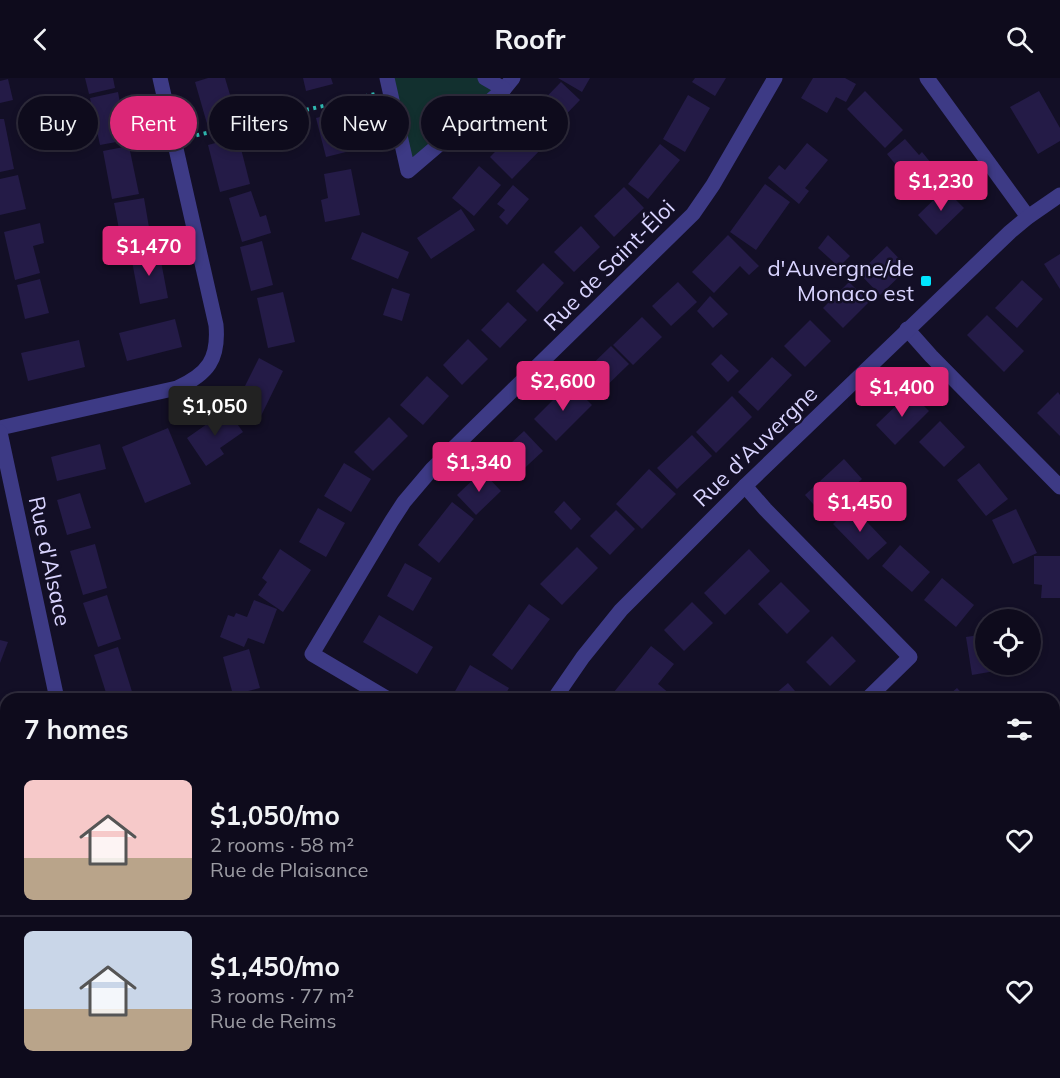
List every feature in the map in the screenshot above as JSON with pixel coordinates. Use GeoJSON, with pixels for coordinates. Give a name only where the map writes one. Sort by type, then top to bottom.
{"type":"FeatureCollection","features":[{"type":"Feature","properties":{"kind":"street"},"geometry":{"type":"LineString","coordinates":[[160,78],[164,96]]}},
{"type":"Feature","properties":{"kind":"street"},"geometry":{"type":"LineString","coordinates":[[485,78],[508,83]]}},
{"type":"Feature","properties":{"kind":"street","name":"Rue de Saint-Éloi"},"geometry":{"type":"LineString","coordinates":[[378,693],[312,654],[391,522],[404,502],[432,469],[693,214],[714,185],[775,78]]}},
{"type":"Feature","properties":{"kind":"street"},"geometry":{"type":"LineString","coordinates":[[932,80],[1028,217]]}},
{"type":"Feature","properties":{"kind":"street"},"geometry":{"type":"LineString","coordinates":[[389,84],[408,171],[508,83]]}},
{"type":"Feature","properties":{"kind":"street"},"geometry":{"type":"LineString","coordinates":[[0,430],[177,388],[201,374],[208,365],[215,353],[216,325],[176,150]]}},
{"type":"Feature","properties":{"kind":"street","name":"Rue d'Auvergne"},"geometry":{"type":"LineString","coordinates":[[558,693],[621,609],[907,329],[1010,232],[1060,195]]}},
{"type":"Feature","properties":{"kind":"street"},"geometry":{"type":"LineString","coordinates":[[907,329],[1060,487]]}},
{"type":"Feature","properties":{"kind":"street","name":"Rue d'Alsace"},"geometry":{"type":"LineString","coordinates":[[0,430],[56,693]]}},
{"type":"Feature","properties":{"kind":"street"},"geometry":{"type":"LineString","coordinates":[[745,486],[910,657],[873,693]]}},
{"type":"Feature","properties":{"kind":"path"},"geometry":{"type":"LineString","coordinates":[[197,134],[389,84]]}},
{"type":"Feature","properties":{"kind":"green space"},"geometry":{"type":"Polygon","coordinates":[[[387,78],[485,78],[504,89],[496,96],[421,96],[421,150],[433,150],[408,171],[403,150],[409,150],[409,96],[391,96],[387,78]]]}},
{"type":"Feature","properties":{"kind":"building"},"geometry":{"type":"Polygon","coordinates":[[[85,78],[113,78],[115,88],[89,94],[85,78]]]}},
{"type":"Feature","properties":{"kind":"building"},"geometry":{"type":"Polygon","coordinates":[[[208,78],[225,78],[230,96],[209,96],[208,127],[195,82],[208,78]]]}},
{"type":"Feature","properties":{"kind":"building"},"geometry":{"type":"Polygon","coordinates":[[[303,78],[331,78],[333,84],[306,91],[303,78]]]}},
{"type":"Feature","properties":{"kind":"building"},"geometry":{"type":"Polygon","coordinates":[[[558,78],[590,78],[582,92],[558,78]]]}},
{"type":"Feature","properties":{"kind":"building"},"geometry":{"type":"Polygon","coordinates":[[[695,78],[726,78],[715,96],[692,82],[695,78]]]}},
{"type":"Feature","properties":{"kind":"building"},"geometry":{"type":"Polygon","coordinates":[[[813,78],[845,78],[856,84],[846,102],[836,97],[827,113],[801,98],[813,78]]]}},
{"type":"Feature","properties":{"kind":"building"},"geometry":{"type":"Polygon","coordinates":[[[8,79],[13,100],[0,103],[0,81],[8,79]]]}},
{"type":"Feature","properties":{"kind":"building"},"geometry":{"type":"Polygon","coordinates":[[[561,82],[580,100],[568,112],[568,96],[547,96],[561,82]]]}},
{"type":"Feature","properties":{"kind":"building"},"geometry":{"type":"Polygon","coordinates":[[[865,91],[903,130],[885,148],[847,109],[865,91]]]}},
{"type":"Feature","properties":{"kind":"building"},"geometry":{"type":"Polygon","coordinates":[[[1039,91],[1060,128],[1060,141],[1038,154],[1010,107],[1039,91]]]}},
{"type":"Feature","properties":{"kind":"building"},"geometry":{"type":"Polygon","coordinates":[[[118,92],[119,96],[110,96],[110,143],[100,145],[98,136],[98,96],[118,92]]]}},
{"type":"Feature","properties":{"kind":"building"},"geometry":{"type":"Polygon","coordinates":[[[688,95],[710,108],[685,152],[663,139],[688,95]]]}},
{"type":"Feature","properties":{"kind":"building"},"geometry":{"type":"Polygon","coordinates":[[[321,117],[321,138],[316,118],[321,117]]]}},
{"type":"Feature","properties":{"kind":"building"},"geometry":{"type":"Polygon","coordinates":[[[0,119],[4,119],[14,169],[0,172],[0,119]]]}},
{"type":"Feature","properties":{"kind":"building"},"geometry":{"type":"Polygon","coordinates":[[[905,139],[919,155],[922,152],[936,169],[914,187],[887,154],[905,139]]]}},
{"type":"Feature","properties":{"kind":"building"},"geometry":{"type":"Polygon","coordinates":[[[807,143],[828,160],[805,188],[809,191],[799,204],[768,178],[779,165],[785,170],[807,143]]]}},
{"type":"Feature","properties":{"kind":"building"},"geometry":{"type":"Polygon","coordinates":[[[660,144],[680,160],[648,199],[628,184],[660,144]]]}},
{"type":"Feature","properties":{"kind":"building"},"geometry":{"type":"Polygon","coordinates":[[[130,150],[139,194],[112,199],[103,151],[130,150]]]}},
{"type":"Feature","properties":{"kind":"building"},"geometry":{"type":"Polygon","coordinates":[[[209,150],[241,150],[250,184],[220,192],[209,150]]]}},
{"type":"Feature","properties":{"kind":"building"},"geometry":{"type":"Polygon","coordinates":[[[324,150],[354,150],[326,157],[324,150]]]}},
{"type":"Feature","properties":{"kind":"building"},"geometry":{"type":"Polygon","coordinates":[[[497,150],[540,150],[512,179],[490,157],[497,150]]]}},
{"type":"Feature","properties":{"kind":"building"},"geometry":{"type":"Polygon","coordinates":[[[479,166],[501,185],[474,216],[452,198],[479,166]]]}},
{"type":"Feature","properties":{"kind":"building"},"geometry":{"type":"Polygon","coordinates":[[[351,169],[360,215],[325,222],[321,200],[328,198],[324,174],[351,169]]]}},
{"type":"Feature","properties":{"kind":"building"},"geometry":{"type":"Polygon","coordinates":[[[18,175],[26,209],[0,215],[0,179],[18,175]]]}},
{"type":"Feature","properties":{"kind":"building"},"geometry":{"type":"Polygon","coordinates":[[[765,184],[790,202],[756,250],[730,232],[765,184]]]}},
{"type":"Feature","properties":{"kind":"building"},"geometry":{"type":"Polygon","coordinates":[[[513,185],[529,199],[507,225],[499,217],[505,210],[497,204],[513,185]]]}},
{"type":"Feature","properties":{"kind":"building"},"geometry":{"type":"Polygon","coordinates":[[[624,187],[644,208],[614,237],[594,216],[624,187]]]}},
{"type":"Feature","properties":{"kind":"building"},"geometry":{"type":"Polygon","coordinates":[[[945,189],[964,208],[936,235],[918,215],[945,189]]]}},
{"type":"Feature","properties":{"kind":"building"},"geometry":{"type":"Polygon","coordinates":[[[251,191],[260,217],[266,215],[271,233],[242,242],[229,198],[251,191]]]}},
{"type":"Feature","properties":{"kind":"building"},"geometry":{"type":"Polygon","coordinates":[[[144,198],[152,245],[123,250],[114,203],[144,198]]]}},
{"type":"Feature","properties":{"kind":"building"},"geometry":{"type":"Polygon","coordinates":[[[461,209],[475,230],[431,259],[417,238],[461,209]]]}},
{"type":"Feature","properties":{"kind":"building"},"geometry":{"type":"Polygon","coordinates":[[[40,223],[44,243],[33,246],[40,273],[15,280],[4,232],[40,223]]]}},
{"type":"Feature","properties":{"kind":"building"},"geometry":{"type":"Polygon","coordinates":[[[581,226],[600,247],[574,272],[554,252],[581,226]]]}},
{"type":"Feature","properties":{"kind":"building"},"geometry":{"type":"Polygon","coordinates":[[[362,232],[409,252],[398,279],[351,259],[362,232]]]}},
{"type":"Feature","properties":{"kind":"building"},"geometry":{"type":"Polygon","coordinates":[[[728,235],[759,266],[749,275],[740,266],[714,293],[692,272],[728,235]]]}},
{"type":"Feature","properties":{"kind":"building"},"geometry":{"type":"Polygon","coordinates":[[[828,235],[850,256],[839,267],[818,248],[828,235]]]}},
{"type":"Feature","properties":{"kind":"building"},"geometry":{"type":"Polygon","coordinates":[[[262,241],[273,285],[251,291],[240,247],[262,241]]]}},
{"type":"Feature","properties":{"kind":"building"},"geometry":{"type":"Polygon","coordinates":[[[887,246],[908,268],[880,295],[859,273],[887,246]]]}},
{"type":"Feature","properties":{"kind":"building"},"geometry":{"type":"Polygon","coordinates":[[[159,251],[168,298],[140,304],[131,256],[159,251]]]}},
{"type":"Feature","properties":{"kind":"building"},"geometry":{"type":"Polygon","coordinates":[[[1060,254],[1060,289],[1044,264],[1060,254]]]}},
{"type":"Feature","properties":{"kind":"building"},"geometry":{"type":"Polygon","coordinates":[[[543,263],[564,283],[537,312],[516,291],[543,263]]]}},
{"type":"Feature","properties":{"kind":"building"},"geometry":{"type":"Polygon","coordinates":[[[40,279],[49,313],[25,319],[17,285],[40,279]]]}},
{"type":"Feature","properties":{"kind":"building"},"geometry":{"type":"Polygon","coordinates":[[[1022,280],[1043,299],[1017,328],[995,308],[1022,280]]]}},
{"type":"Feature","properties":{"kind":"building"},"geometry":{"type":"Polygon","coordinates":[[[678,282],[697,302],[671,326],[652,306],[678,282]]]}},
{"type":"Feature","properties":{"kind":"building"},"geometry":{"type":"Polygon","coordinates":[[[849,282],[869,302],[843,328],[823,308],[849,282]]]}},
{"type":"Feature","properties":{"kind":"building"},"geometry":{"type":"Polygon","coordinates":[[[392,288],[410,294],[402,321],[383,315],[392,288]]]}},
{"type":"Feature","properties":{"kind":"building"},"geometry":{"type":"Polygon","coordinates":[[[283,292],[295,342],[268,348],[257,298],[283,292]]]}},
{"type":"Feature","properties":{"kind":"building"},"geometry":{"type":"Polygon","coordinates":[[[710,296],[728,314],[713,328],[697,311],[710,296]]]}},
{"type":"Feature","properties":{"kind":"building"},"geometry":{"type":"Polygon","coordinates":[[[508,302],[527,320],[500,348],[481,330],[508,302]]]}},
{"type":"Feature","properties":{"kind":"building"},"geometry":{"type":"Polygon","coordinates":[[[987,315],[1024,351],[1004,372],[967,335],[987,315]]]}},
{"type":"Feature","properties":{"kind":"building"},"geometry":{"type":"Polygon","coordinates":[[[642,317],[662,337],[633,365],[613,345],[642,317]]]}},
{"type":"Feature","properties":{"kind":"building"},"geometry":{"type":"Polygon","coordinates":[[[175,319],[182,347],[127,361],[119,333],[175,319]]]}},
{"type":"Feature","properties":{"kind":"building"},"geometry":{"type":"Polygon","coordinates":[[[810,320],[831,341],[805,367],[784,346],[810,320]]]}},
{"type":"Feature","properties":{"kind":"building"},"geometry":{"type":"Polygon","coordinates":[[[468,339],[488,359],[462,385],[443,365],[468,339]]]}},
{"type":"Feature","properties":{"kind":"building"},"geometry":{"type":"Polygon","coordinates":[[[79,340],[85,367],[28,381],[21,353],[79,340]]]}},
{"type":"Feature","properties":{"kind":"building"},"geometry":{"type":"Polygon","coordinates":[[[611,346],[629,364],[593,399],[575,381],[611,346]]]}},
{"type":"Feature","properties":{"kind":"building"},"geometry":{"type":"Polygon","coordinates":[[[721,354],[739,371],[728,382],[711,364],[721,354]]]}},
{"type":"Feature","properties":{"kind":"building"},"geometry":{"type":"Polygon","coordinates":[[[772,357],[792,375],[758,411],[738,392],[772,357]]]}},
{"type":"Feature","properties":{"kind":"building"},"geometry":{"type":"Polygon","coordinates":[[[259,358],[283,371],[259,420],[234,408],[259,358]]]}},
{"type":"Feature","properties":{"kind":"building"},"geometry":{"type":"Polygon","coordinates":[[[427,376],[449,396],[423,425],[400,405],[427,376]]]}},
{"type":"Feature","properties":{"kind":"building"},"geometry":{"type":"Polygon","coordinates":[[[570,383],[592,405],[556,441],[534,419],[570,383]]]}},
{"type":"Feature","properties":{"kind":"building"},"geometry":{"type":"Polygon","coordinates":[[[910,392],[929,411],[895,445],[876,425],[910,392]]]}},
{"type":"Feature","properties":{"kind":"building"},"geometry":{"type":"Polygon","coordinates":[[[1058,392],[1060,395],[1060,436],[1037,413],[1058,392]]]}},
{"type":"Feature","properties":{"kind":"building"},"geometry":{"type":"Polygon","coordinates":[[[732,396],[752,417],[716,453],[696,432],[732,396]]]}},
{"type":"Feature","properties":{"kind":"building"},"geometry":{"type":"Polygon","coordinates":[[[227,410],[243,432],[220,448],[224,454],[206,466],[187,438],[227,410]]]}},
{"type":"Feature","properties":{"kind":"building"},"geometry":{"type":"Polygon","coordinates":[[[389,417],[408,436],[373,471],[354,452],[389,417]]]}},
{"type":"Feature","properties":{"kind":"building"},"geometry":{"type":"Polygon","coordinates":[[[940,421],[965,447],[944,467],[919,442],[940,421]]]}},
{"type":"Feature","properties":{"kind":"building"},"geometry":{"type":"Polygon","coordinates":[[[168,428],[191,484],[145,503],[122,447],[168,428]]]}},
{"type":"Feature","properties":{"kind":"building"},"geometry":{"type":"Polygon","coordinates":[[[524,431],[543,451],[515,477],[496,457],[524,431]]]}},
{"type":"Feature","properties":{"kind":"building"},"geometry":{"type":"Polygon","coordinates":[[[692,435],[712,456],[677,489],[657,468],[692,435]]]}},
{"type":"Feature","properties":{"kind":"building"},"geometry":{"type":"Polygon","coordinates":[[[100,444],[106,469],[57,481],[51,457],[100,444]]]}},
{"type":"Feature","properties":{"kind":"building"},"geometry":{"type":"Polygon","coordinates":[[[844,459],[862,479],[823,515],[805,495],[844,459]]]}},
{"type":"Feature","properties":{"kind":"building"},"geometry":{"type":"Polygon","coordinates":[[[344,463],[371,479],[351,512],[324,496],[344,463]]]}},
{"type":"Feature","properties":{"kind":"building"},"geometry":{"type":"Polygon","coordinates":[[[979,463],[1008,499],[986,516],[957,480],[979,463]]]}},
{"type":"Feature","properties":{"kind":"building"},"geometry":{"type":"Polygon","coordinates":[[[649,469],[676,494],[642,529],[616,504],[649,469]]]}},
{"type":"Feature","properties":{"kind":"building"},"geometry":{"type":"Polygon","coordinates":[[[482,471],[501,491],[476,515],[457,495],[482,471]]]}},
{"type":"Feature","properties":{"kind":"building"},"geometry":{"type":"Polygon","coordinates":[[[80,493],[91,528],[67,535],[57,500],[80,493]]]}},
{"type":"Feature","properties":{"kind":"building"},"geometry":{"type":"Polygon","coordinates":[[[564,501],[581,519],[571,530],[554,512],[564,501]]]}},
{"type":"Feature","properties":{"kind":"building"},"geometry":{"type":"Polygon","coordinates":[[[452,502],[474,519],[439,563],[418,545],[452,502]]]}},
{"type":"Feature","properties":{"kind":"building"},"geometry":{"type":"Polygon","coordinates":[[[852,506],[887,543],[868,560],[833,524],[852,506]]]}},
{"type":"Feature","properties":{"kind":"building"},"geometry":{"type":"Polygon","coordinates":[[[318,508],[345,523],[326,557],[299,542],[318,508]]]}},
{"type":"Feature","properties":{"kind":"building"},"geometry":{"type":"Polygon","coordinates":[[[1016,509],[1037,553],[1013,564],[992,520],[1016,509]]]}},
{"type":"Feature","properties":{"kind":"building"},"geometry":{"type":"Polygon","coordinates":[[[616,510],[635,529],[610,555],[590,536],[616,510]]]}},
{"type":"Feature","properties":{"kind":"building"},"geometry":{"type":"Polygon","coordinates":[[[95,544],[107,588],[83,595],[70,551],[95,544]]]}},
{"type":"Feature","properties":{"kind":"building"},"geometry":{"type":"Polygon","coordinates":[[[900,545],[930,572],[912,592],[882,566],[900,545]]]}},
{"type":"Feature","properties":{"kind":"building"},"geometry":{"type":"Polygon","coordinates":[[[577,547],[598,568],[562,605],[540,584],[577,547]]]}},
{"type":"Feature","properties":{"kind":"building"},"geometry":{"type":"Polygon","coordinates":[[[280,549],[311,570],[283,612],[258,595],[267,582],[262,578],[280,549]]]}},
{"type":"Feature","properties":{"kind":"building"},"geometry":{"type":"Polygon","coordinates":[[[749,549],[770,571],[725,615],[704,593],[749,549]]]}},
{"type":"Feature","properties":{"kind":"building"},"geometry":{"type":"Polygon","coordinates":[[[1034,556],[1060,556],[1060,598],[1041,598],[1042,585],[1034,584],[1034,556]]]}},
{"type":"Feature","properties":{"kind":"building"},"geometry":{"type":"Polygon","coordinates":[[[405,563],[432,578],[413,611],[387,596],[405,563]]]}},
{"type":"Feature","properties":{"kind":"building"},"geometry":{"type":"Polygon","coordinates":[[[942,578],[974,605],[956,627],[924,600],[942,578]]]}},
{"type":"Feature","properties":{"kind":"building"},"geometry":{"type":"Polygon","coordinates":[[[781,582],[810,611],[787,634],[758,604],[781,582]]]}},
{"type":"Feature","properties":{"kind":"building"},"geometry":{"type":"Polygon","coordinates":[[[107,595],[121,639],[98,647],[83,603],[107,595]]]}},
{"type":"Feature","properties":{"kind":"building"},"geometry":{"type":"Polygon","coordinates":[[[254,600],[277,609],[264,644],[248,638],[244,647],[220,637],[228,615],[234,617],[236,613],[247,617],[254,600]]]}},
{"type":"Feature","properties":{"kind":"building"},"geometry":{"type":"Polygon","coordinates":[[[692,602],[713,623],[684,651],[664,630],[692,602]]]}},
{"type":"Feature","properties":{"kind":"building"},"geometry":{"type":"Polygon","coordinates":[[[529,604],[550,619],[512,670],[492,655],[529,604]]]}},
{"type":"Feature","properties":{"kind":"building"},"geometry":{"type":"Polygon","coordinates":[[[379,615],[433,647],[417,674],[363,642],[379,615]]]}},
{"type":"Feature","properties":{"kind":"building"},"geometry":{"type":"Polygon","coordinates":[[[832,636],[856,661],[830,686],[806,662],[832,636]]]}},
{"type":"Feature","properties":{"kind":"building"},"geometry":{"type":"Polygon","coordinates":[[[975,636],[975,674],[972,675],[966,637],[975,636]]]}},
{"type":"Feature","properties":{"kind":"building"},"geometry":{"type":"Polygon","coordinates":[[[0,640],[8,642],[0,663],[0,640]]]}},
{"type":"Feature","properties":{"kind":"building"},"geometry":{"type":"Polygon","coordinates":[[[651,646],[674,664],[658,684],[669,693],[614,692],[651,646]]]}},
{"type":"Feature","properties":{"kind":"building"},"geometry":{"type":"Polygon","coordinates":[[[118,647],[132,693],[106,693],[94,655],[118,647]]]}},
{"type":"Feature","properties":{"kind":"building"},"geometry":{"type":"Polygon","coordinates":[[[249,649],[260,688],[232,693],[223,657],[249,649]]]}},
{"type":"Feature","properties":{"kind":"building"},"geometry":{"type":"Polygon","coordinates":[[[470,665],[509,688],[506,693],[454,693],[470,665]]]}},
{"type":"Feature","properties":{"kind":"building"},"geometry":{"type":"Polygon","coordinates":[[[788,683],[797,693],[776,693],[788,683]]]}},
{"type":"Feature","properties":{"kind":"building"},"geometry":{"type":"Polygon","coordinates":[[[957,688],[962,693],[951,693],[957,688]]]}},
{"type":"Feature","properties":{"kind":"place","name":"d'Auvergne/de Monaco est"},"geometry":{"type":"Point","coordinates":[926,281]}}]}
